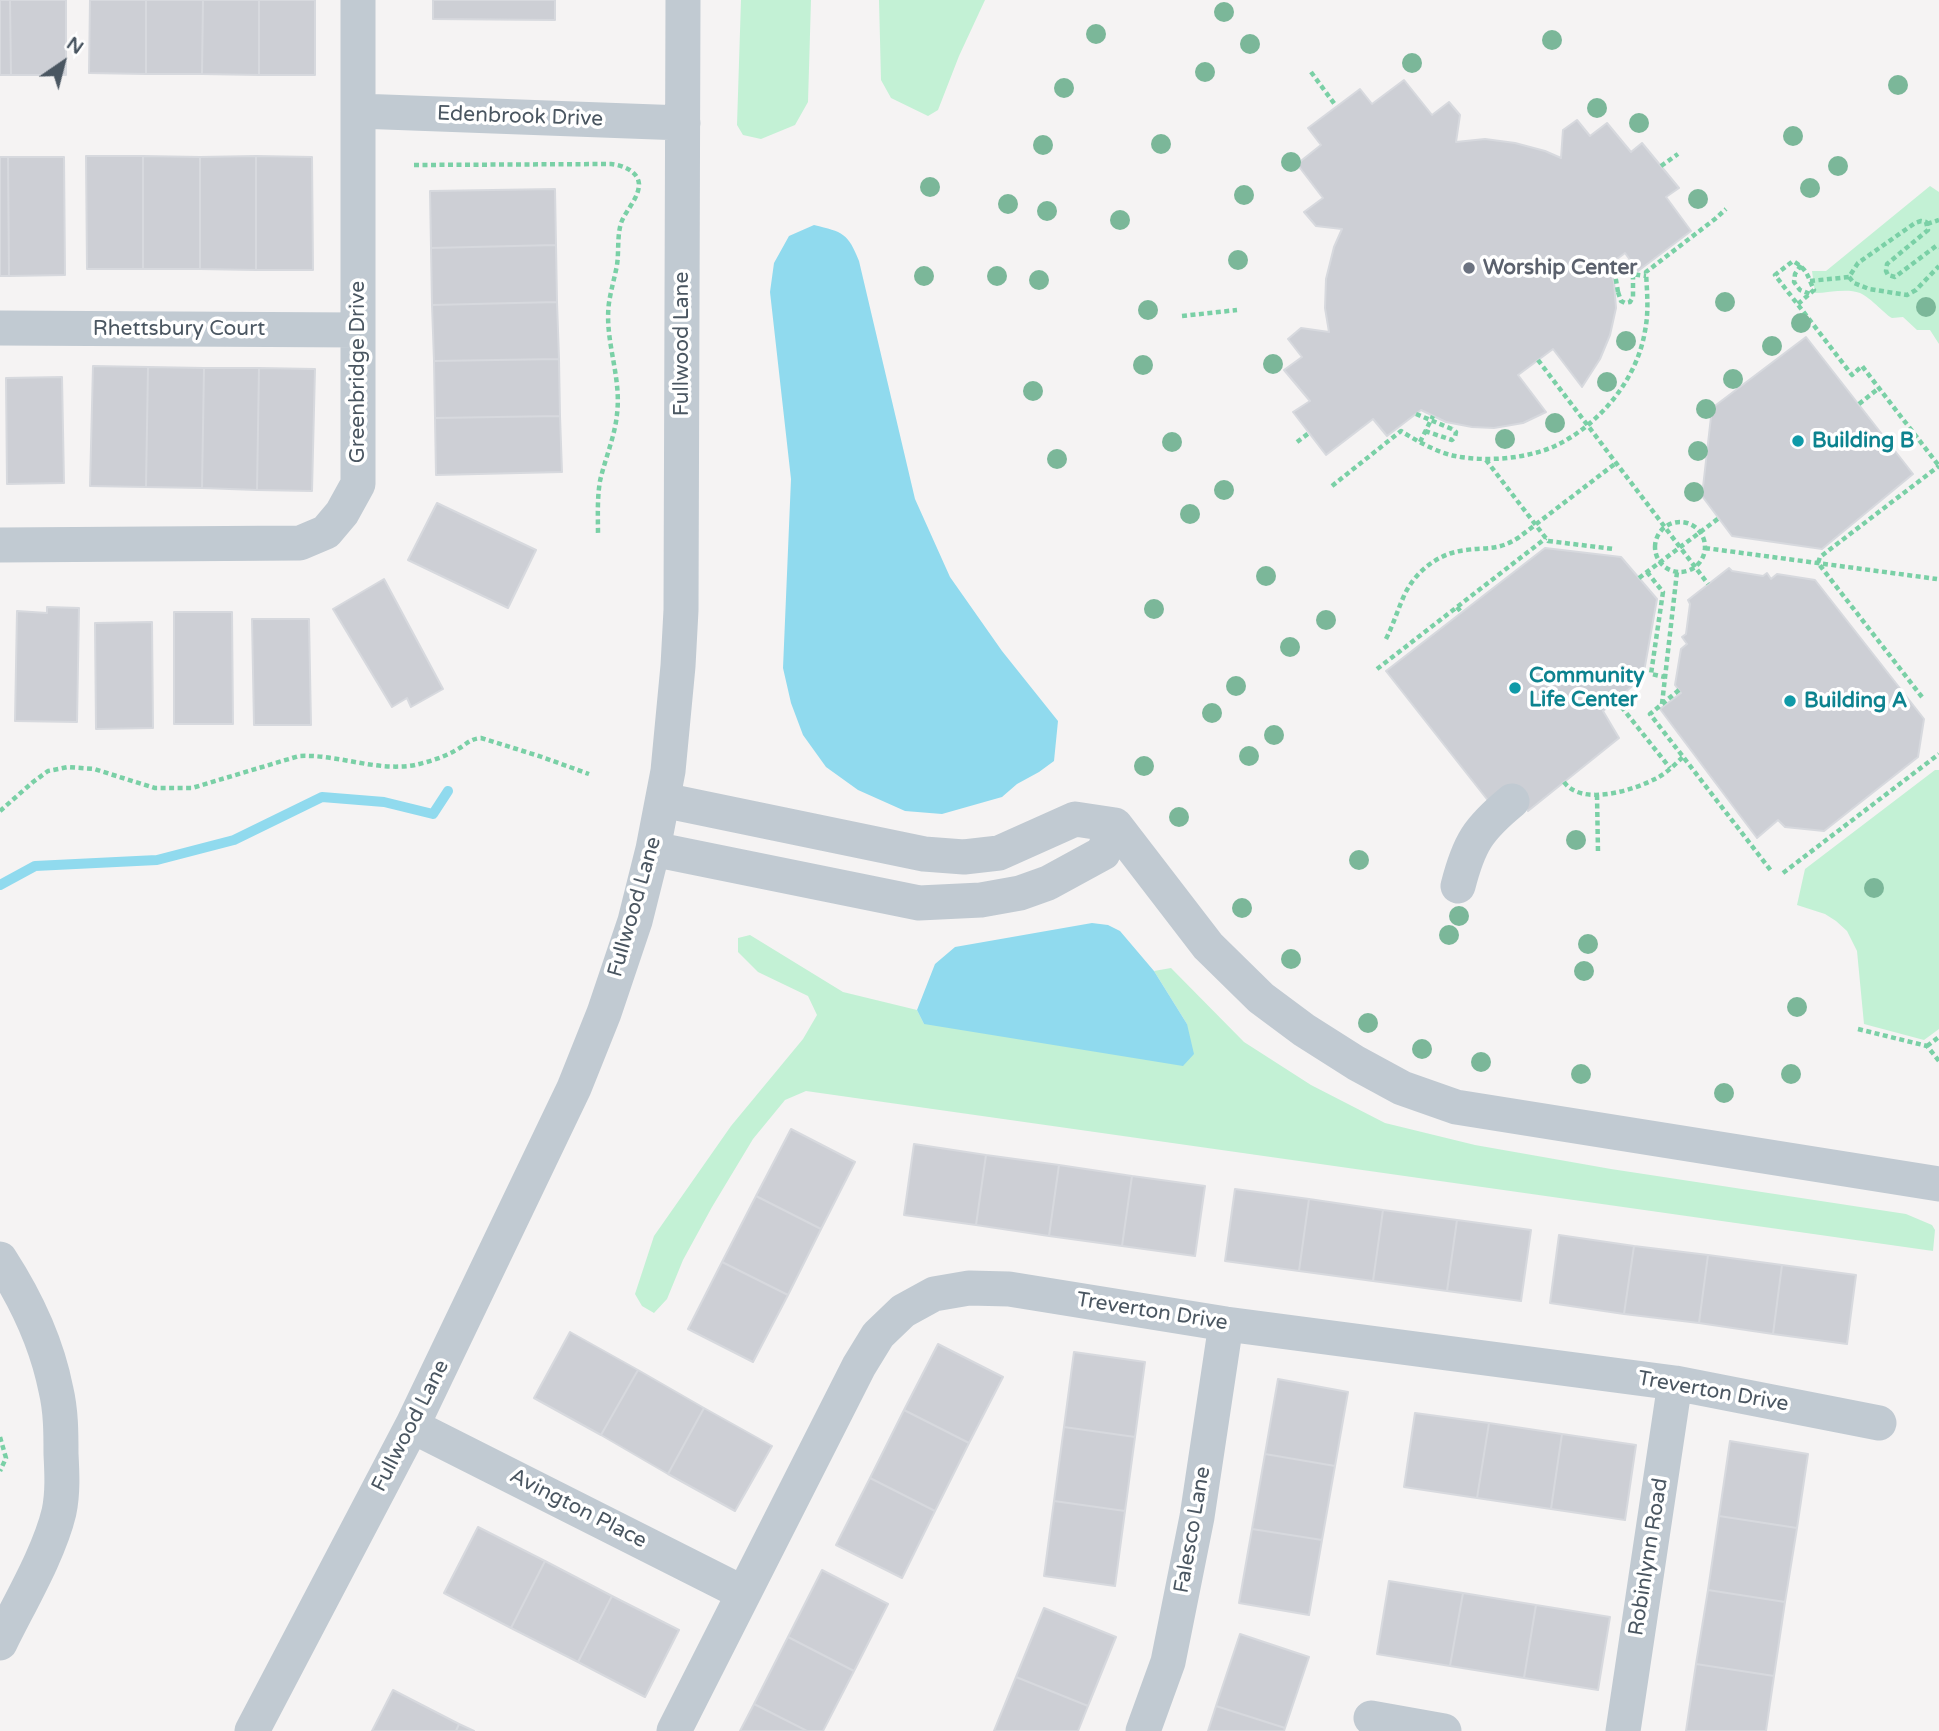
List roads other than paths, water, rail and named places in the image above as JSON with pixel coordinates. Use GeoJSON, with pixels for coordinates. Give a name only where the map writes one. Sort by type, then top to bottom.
{"type":"FeatureCollection","features":[{"type":"Feature","properties":{"kind":"street","name":"Greenbridge Drive"},"geometry":{"type":"LineString","coordinates":[[0,545],[300,543],[326,533],[342,513],[358,484],[358,0]]}},
{"type":"Feature","properties":{"kind":"street","name":"Fullwood Lane"},"geometry":{"type":"LineString","coordinates":[[251,1731],[412,1426],[574,1088],[604,1013],[635,921],[653,849],[668,771],[681,610],[683,0]]}},
{"type":"Feature","properties":{"kind":"street","name":"Edenbrook Drive"},"geometry":{"type":"LineString","coordinates":[[358,111],[683,123]]}},
{"type":"Feature","properties":{"kind":"street","name":"Rhettsbury Court"},"geometry":{"type":"LineString","coordinates":[[0,328],[358,330]]}},
{"type":"Feature","properties":{"kind":"street"},"geometry":{"type":"LineString","coordinates":[[663,800],[924,853],[964,857],[999,853],[1075,819],[1115,825],[1209,946],[1261,998],[1304,1030],[1402,1088],[1456,1107],[1939,1184]]}},
{"type":"Feature","properties":{"kind":"street"},"geometry":{"type":"LineString","coordinates":[[1458,886],[1464,862],[1475,838],[1493,816],[1513,801]]}},
{"type":"Feature","properties":{"kind":"street"},"geometry":{"type":"LineString","coordinates":[[653,849],[919,903],[948,902],[981,900],[1020,893],[1048,883],[1103,853],[1115,825]]}},
{"type":"Feature","properties":{"kind":"street"},"geometry":{"type":"LineString","coordinates":[[0,1259],[20,1289],[47,1354],[57,1391],[61,1426],[62,1488],[59,1512],[50,1542],[0,1643]]}},
{"type":"Feature","properties":{"kind":"street","name":"Treverton Drive"},"geometry":{"type":"LineString","coordinates":[[674,1731],[859,1366],[878,1335],[903,1311],[934,1294],[969,1288],[1009,1289],[1226,1324],[1675,1383],[1879,1423]]}},
{"type":"Feature","properties":{"kind":"street","name":"Falesco Lane"},"geometry":{"type":"LineString","coordinates":[[1143,1731],[1168,1662],[1197,1517],[1226,1324]]}},
{"type":"Feature","properties":{"kind":"street","name":"Robinlynn Road"},"geometry":{"type":"LineString","coordinates":[[1623,1731],[1675,1383]]}},
{"type":"Feature","properties":{"kind":"street","name":"Avington Place"},"geometry":{"type":"LineString","coordinates":[[412,1426],[743,1593]]}},
{"type":"Feature","properties":{"kind":"street"},"geometry":{"type":"LineString","coordinates":[[1371,1718],[1444,1731]]}},
{"type":"Feature","properties":{"kind":"water"},"geometry":{"type":"Polygon","coordinates":[[[814,225],[838,232],[848,239],[859,261],[915,499],[950,577],[1002,651],[1058,721],[1054,761],[1017,784],[1002,797],[942,814],[905,811],[858,790],[826,767],[803,735],[791,703],[783,668],[791,479],[770,292],[774,263],[789,236],[814,225]]]}},
{"type":"Feature","properties":{"kind":"water"},"geometry":{"type":"Polygon","coordinates":[[[1092,923],[1108,925],[1120,931],[1154,971],[1187,1024],[1194,1054],[1183,1066],[924,1024],[917,1010],[935,964],[955,947],[1092,923]]]}},
{"type":"Feature","properties":{"kind":"waterway"},"geometry":{"type":"LineString","coordinates":[[0,885],[35,866],[157,860],[234,840],[322,797],[384,802],[433,814],[448,791]]}},
{"type":"Feature","properties":{"kind":"place","name":"Worship Center"},"geometry":{"type":"Point","coordinates":[1469,268]}},
{"type":"Feature","properties":{"kind":"place","name":"Building B"},"geometry":{"type":"Point","coordinates":[1798,441]}},
{"type":"Feature","properties":{"kind":"place","name":"Community Life Center"},"geometry":{"type":"Point","coordinates":[1515,688]}},
{"type":"Feature","properties":{"kind":"place","name":"Building A"},"geometry":{"type":"Point","coordinates":[1790,701]}}]}
